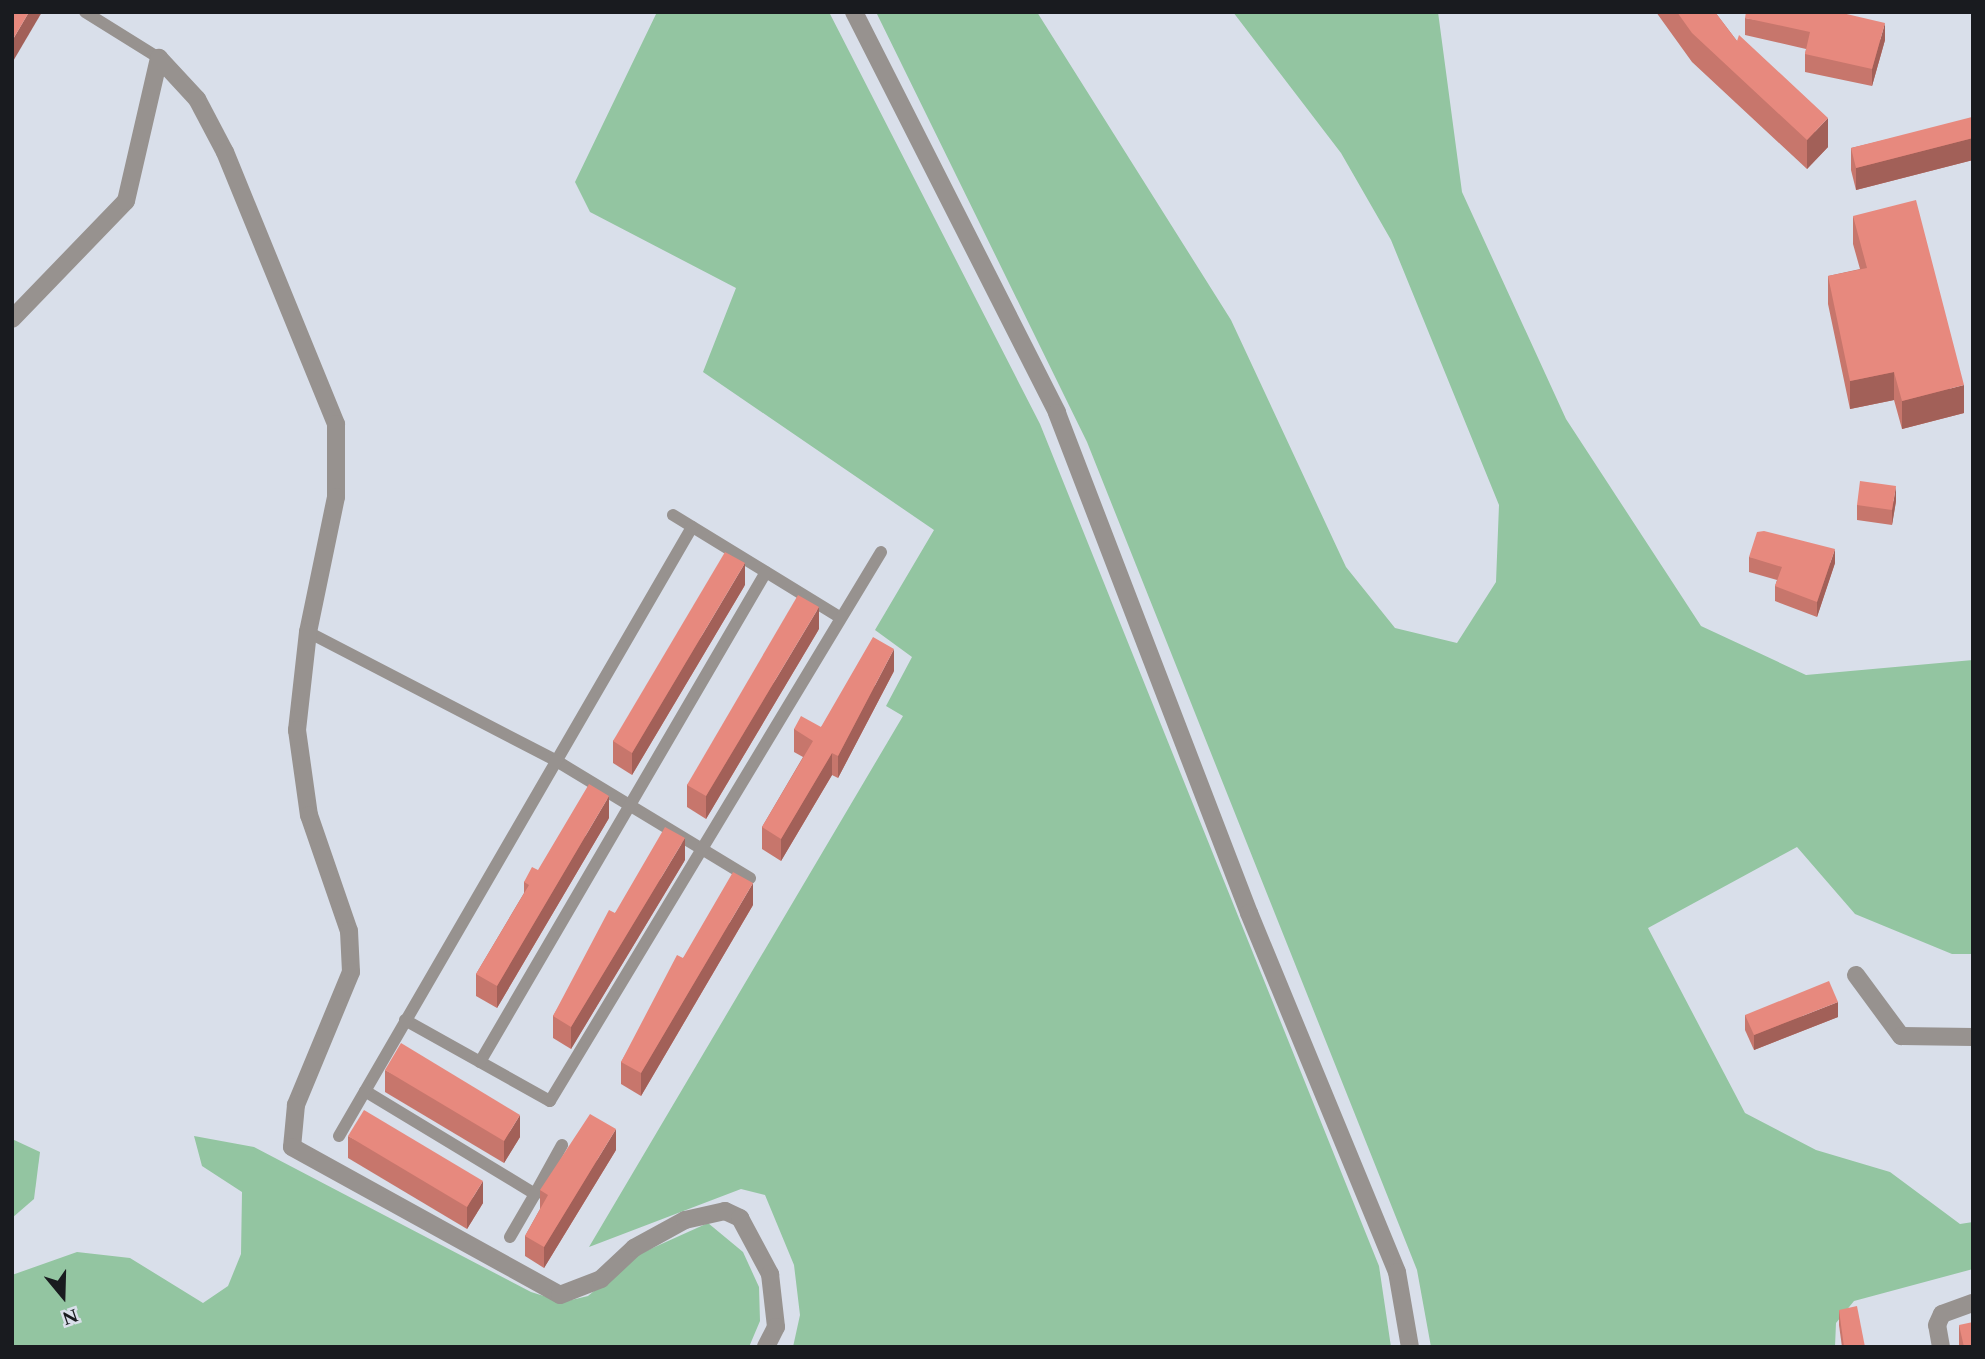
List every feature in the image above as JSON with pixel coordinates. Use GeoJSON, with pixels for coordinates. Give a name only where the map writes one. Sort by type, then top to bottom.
{"type":"FeatureCollection","features":[{"type":"Feature","properties":{"kind":"street"},"geometry":{"type":"LineString","coordinates":[[854,12],[1056,413],[1249,913],[1397,1272],[1410,1347]]}},
{"type":"Feature","properties":{"kind":"street"},"geometry":{"type":"LineString","coordinates":[[12,319],[126,201],[159,58]]}},
{"type":"Feature","properties":{"kind":"street"},"geometry":{"type":"LineString","coordinates":[[159,58],[197,99],[225,152],[336,424],[336,497],[309,632],[297,730],[303,779],[349,931],[351,972],[296,1105],[292,1147],[560,1295],[601,1279],[634,1248],[685,1220],[725,1211],[740,1218],[769,1273],[776,1327],[766,1347]]}},
{"type":"Feature","properties":{"kind":"street"},"geometry":{"type":"LineString","coordinates":[[1856,975],[1901,1036],[1973,1037]]}},
{"type":"Feature","properties":{"kind":"street"},"geometry":{"type":"LineString","coordinates":[[1941,1347],[1942,1314],[1973,1303]]}},
{"type":"Feature","properties":{"kind":"lane"},"geometry":{"type":"LineString","coordinates":[[85,12],[159,58]]}},
{"type":"Feature","properties":{"kind":"lane"},"geometry":{"type":"LineString","coordinates":[[673,515],[838,616]]}},
{"type":"Feature","properties":{"kind":"lane"},"geometry":{"type":"LineString","coordinates":[[339,1136],[692,527]]}},
{"type":"Feature","properties":{"kind":"lane"},"geometry":{"type":"LineString","coordinates":[[405,1020],[550,1101],[838,616],[881,552]]}},
{"type":"Feature","properties":{"kind":"lane"},"geometry":{"type":"LineString","coordinates":[[480,1062],[628,804],[766,572]]}},
{"type":"Feature","properties":{"kind":"lane"},"geometry":{"type":"LineString","coordinates":[[309,632],[555,760],[750,878]]}},
{"type":"Feature","properties":{"kind":"lane"},"geometry":{"type":"LineString","coordinates":[[365,1091],[534,1194]]}},
{"type":"Feature","properties":{"kind":"lane"},"geometry":{"type":"LineString","coordinates":[[510,1237],[562,1145]]}},
{"type":"Feature","properties":{"kind":"green space"},"geometry":{"type":"Polygon","coordinates":[[[657,12],[829,12],[1040,424],[1379,1266],[1391,1347],[793,1347],[800,1315],[794,1265],[765,1195],[741,1189],[589,1247],[903,716],[886,706],[912,657],[875,630],[934,530],[703,372],[736,288],[590,212],[575,182],[657,12]]]}},
{"type":"Feature","properties":{"kind":"green space"},"geometry":{"type":"Polygon","coordinates":[[[876,12],[1037,12],[1231,320],[1346,567],[1395,628],[1457,643],[1496,582],[1499,505],[1391,240],[1341,153],[1233,12],[1438,12],[1462,192],[1566,419],[1701,626],[1806,675],[1973,660],[1973,954],[1952,954],[1855,914],[1797,847],[1648,928],[1745,1113],[1816,1150],[1890,1172],[1960,1224],[1973,1222],[1973,1269],[1854,1301],[1836,1323],[1835,1347],[1431,1347],[1417,1270],[1087,442],[876,12]]]}},
{"type":"Feature","properties":{"kind":"green space"},"geometry":{"type":"Polygon","coordinates":[[[194,1136],[254,1147],[531,1292],[563,1302],[588,1296],[637,1255],[708,1223],[743,1252],[759,1287],[760,1321],[749,1347],[12,1347],[12,1275],[77,1252],[130,1258],[203,1303],[228,1286],[241,1254],[242,1192],[202,1166],[194,1136]]]}},
{"type":"Feature","properties":{"kind":"green space"},"geometry":{"type":"Polygon","coordinates":[[[12,1139],[40,1152],[34,1199],[12,1218],[12,1139]]]}},
{"type":"Feature","properties":{"kind":"building"},"geometry":{"type":"Polygon","coordinates":[[[12,12],[29,12],[12,41],[12,12]]]}},
{"type":"Feature","properties":{"kind":"building"},"geometry":{"type":"Polygon","coordinates":[[[1677,12],[1715,12],[1737,41],[1739,35],[1828,118],[1807,140],[1692,33],[1677,12]]]}},
{"type":"Feature","properties":{"kind":"building"},"geometry":{"type":"Polygon","coordinates":[[[1746,12],[1838,12],[1885,23],[1872,69],[1805,54],[1810,32],[1745,18],[1746,12]]]}},
{"type":"Feature","properties":{"kind":"building"},"geometry":{"type":"Polygon","coordinates":[[[1972,117],[1973,138],[1856,168],[1851,148],[1972,117]]]}},
{"type":"Feature","properties":{"kind":"building"},"geometry":{"type":"Polygon","coordinates":[[[1916,200],[1964,385],[1902,401],[1894,372],[1850,381],[1828,276],[1867,268],[1853,216],[1916,200]]]}},
{"type":"Feature","properties":{"kind":"building"},"geometry":{"type":"Polygon","coordinates":[[[1860,481],[1896,486],[1892,510],[1857,505],[1860,481]]]}},
{"type":"Feature","properties":{"kind":"building"},"geometry":{"type":"Polygon","coordinates":[[[1764,531],[1835,549],[1817,602],[1775,586],[1782,567],[1749,557],[1757,532],[1764,531]]]}},
{"type":"Feature","properties":{"kind":"building"},"geometry":{"type":"Polygon","coordinates":[[[725,552],[745,563],[632,753],[613,741],[725,552]]]}},
{"type":"Feature","properties":{"kind":"building"},"geometry":{"type":"Polygon","coordinates":[[[798,595],[819,607],[706,796],[687,785],[798,595]]]}},
{"type":"Feature","properties":{"kind":"building"},"geometry":{"type":"Polygon","coordinates":[[[873,637],[894,649],[838,756],[832,753],[781,839],[762,827],[813,741],[794,729],[801,716],[821,727],[873,637]]]}},
{"type":"Feature","properties":{"kind":"building"},"geometry":{"type":"Polygon","coordinates":[[[589,784],[609,796],[497,986],[476,974],[529,885],[524,882],[532,867],[538,870],[589,784]]]}},
{"type":"Feature","properties":{"kind":"building"},"geometry":{"type":"Polygon","coordinates":[[[665,827],[685,838],[571,1027],[553,1016],[609,910],[615,913],[665,827]]]}},
{"type":"Feature","properties":{"kind":"building"},"geometry":{"type":"Polygon","coordinates":[[[733,872],[753,883],[641,1073],[621,1062],[677,955],[683,958],[733,872]]]}},
{"type":"Feature","properties":{"kind":"building"},"geometry":{"type":"Polygon","coordinates":[[[1829,981],[1838,1002],[1754,1035],[1745,1015],[1829,981]]]}},
{"type":"Feature","properties":{"kind":"building"},"geometry":{"type":"Polygon","coordinates":[[[401,1043],[520,1115],[504,1141],[385,1070],[401,1043]]]}},
{"type":"Feature","properties":{"kind":"building"},"geometry":{"type":"Polygon","coordinates":[[[364,1110],[483,1181],[467,1207],[348,1136],[364,1110]]]}},
{"type":"Feature","properties":{"kind":"building"},"geometry":{"type":"Polygon","coordinates":[[[590,1114],[616,1129],[544,1247],[525,1236],[548,1195],[540,1190],[590,1114]]]}},
{"type":"Feature","properties":{"kind":"building"},"geometry":{"type":"Polygon","coordinates":[[[1857,1306],[1865,1347],[1844,1347],[1839,1310],[1857,1306]]]}},
{"type":"Feature","properties":{"kind":"building"},"geometry":{"type":"Polygon","coordinates":[[[1973,1322],[1973,1347],[1964,1347],[1959,1325],[1973,1322]]]}}]}
